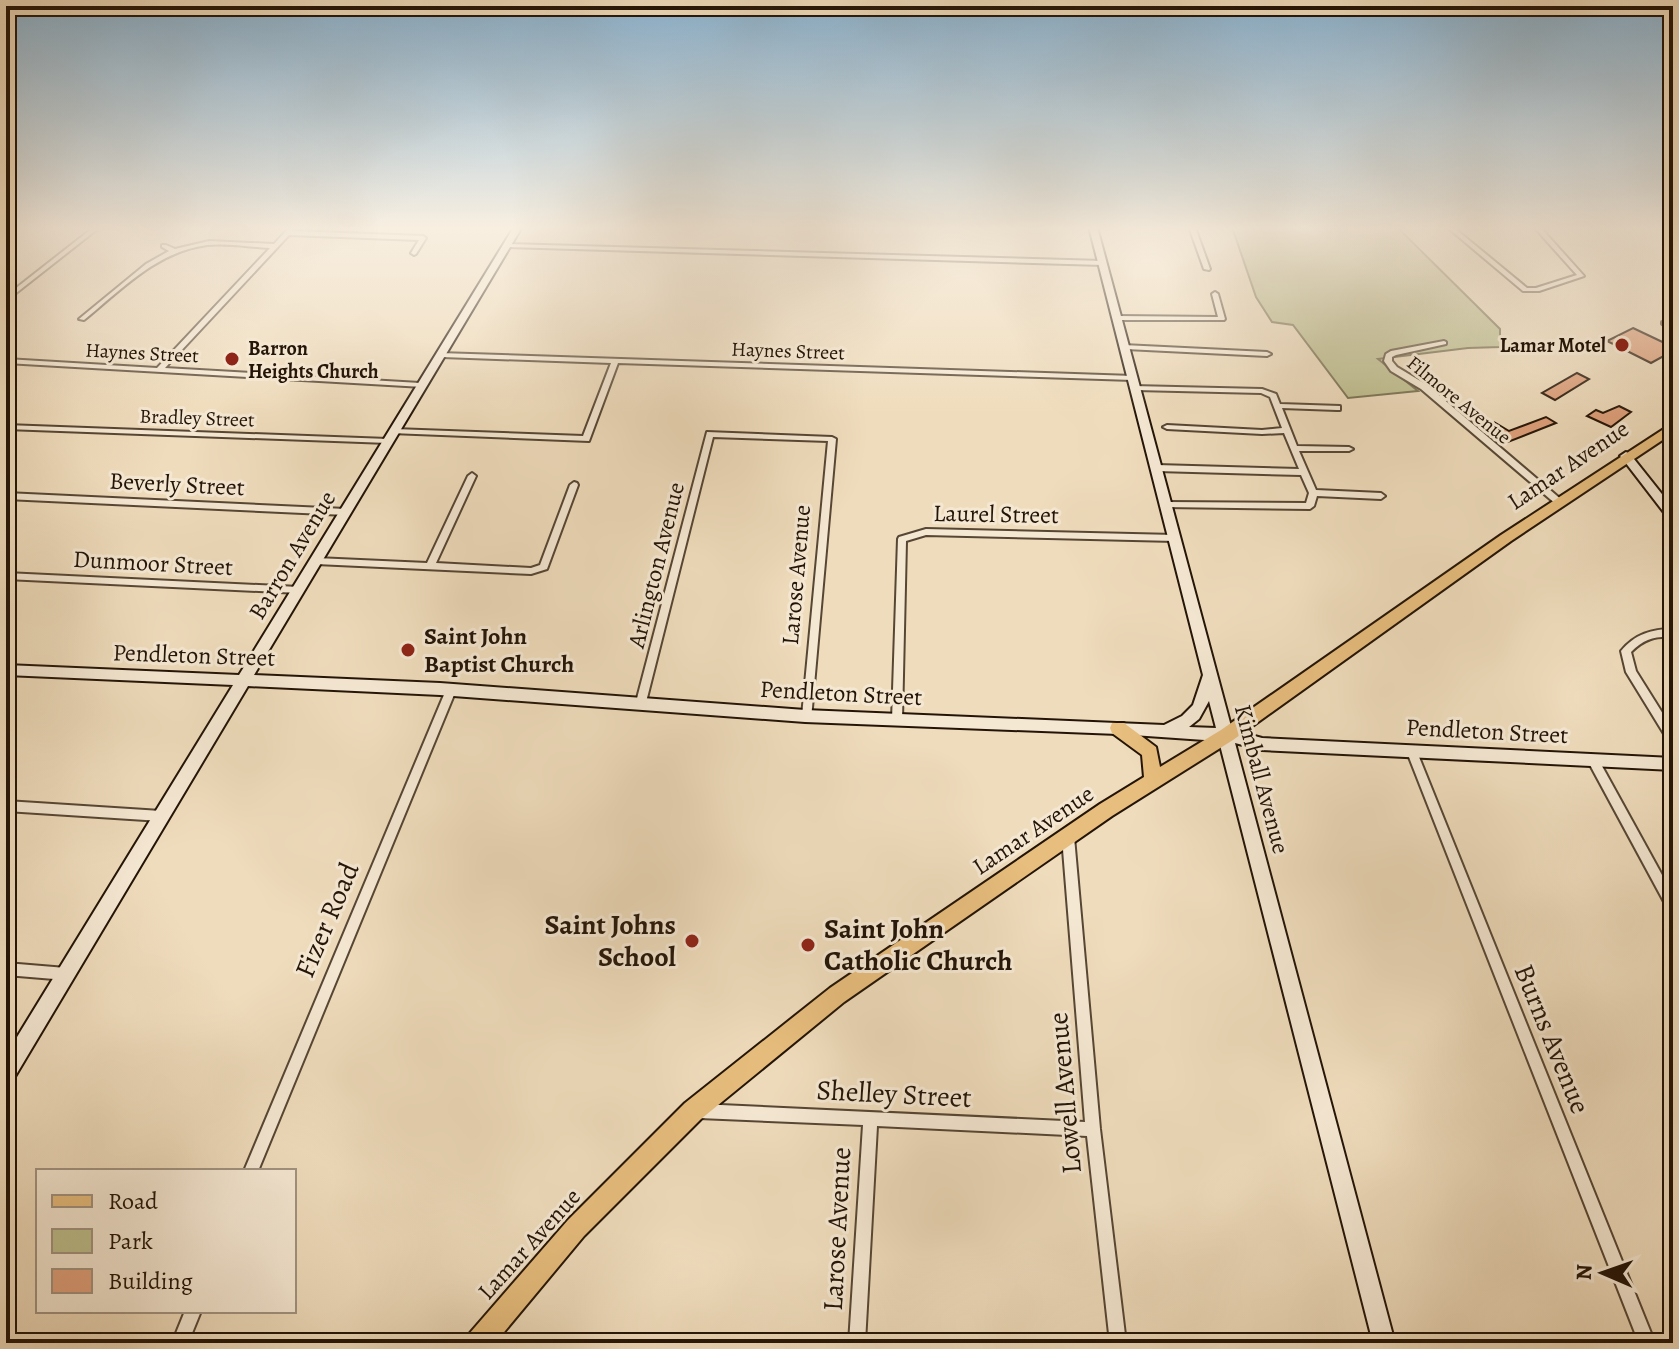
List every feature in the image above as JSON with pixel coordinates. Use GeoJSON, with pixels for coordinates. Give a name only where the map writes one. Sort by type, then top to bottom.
{"type":"FeatureCollection","features":[{"type":"Feature","properties":{"kind":"main road","name":"Barron Avenue"},"geometry":{"type":"LineString","coordinates":[[6,1073],[480,290]]}},
{"type":"Feature","properties":{"kind":"main road","name":"Kimball Avenue"},"geometry":{"type":"LineString","coordinates":[[1110,290],[1384,1343]]}},
{"type":"Feature","properties":{"kind":"main road","name":"Lamar Avenue"},"geometry":{"type":"LineString","coordinates":[[478,1343],[576,1228],[693,1111],[837,995],[1068,837],[1227,735],[1626,456],[1673,427]]}},
{"type":"Feature","properties":{"kind":"main road"},"geometry":{"type":"LineString","coordinates":[[1626,456],[1673,516]]}},
{"type":"Feature","properties":{"kind":"main road","name":"Pendleton Street"},"geometry":{"type":"LineString","coordinates":[[6,670],[451,690],[807,716],[1227,735],[1262,744],[1673,764]]}},
{"type":"Feature","properties":{"kind":"main road"},"geometry":{"type":"LineString","coordinates":[[1152,731],[1192,720],[1198,713],[1210,672]]}},
{"type":"Feature","properties":{"kind":"main road"},"geometry":{"type":"LineString","coordinates":[[1118,728],[1150,752],[1153,781]]}},
{"type":"Feature","properties":{"kind":"street"},"geometry":{"type":"LineString","coordinates":[[82,319],[118,290]]}},
{"type":"Feature","properties":{"kind":"street"},"geometry":{"type":"LineString","coordinates":[[159,370],[234,290]]}},
{"type":"Feature","properties":{"kind":"street"},"geometry":{"type":"LineString","coordinates":[[1118,318],[1222,319],[1215,294]]}},
{"type":"Feature","properties":{"kind":"street"},"geometry":{"type":"LineString","coordinates":[[1664,323],[1673,327]]}},
{"type":"Feature","properties":{"kind":"street","name":"Filmore Avenue"},"geometry":{"type":"LineString","coordinates":[[1444,343],[1394,353],[1388,361],[1394,369],[1424,387],[1560,503]]}},
{"type":"Feature","properties":{"kind":"street"},"geometry":{"type":"LineString","coordinates":[[1126,347],[1267,354]]}},
{"type":"Feature","properties":{"kind":"street","name":"Haynes Street"},"geometry":{"type":"LineString","coordinates":[[442,355],[1135,383],[1262,391],[1275,401],[1337,408]]}},
{"type":"Feature","properties":{"kind":"street","name":"Haynes Street"},"geometry":{"type":"LineString","coordinates":[[6,361],[420,385]]}},
{"type":"Feature","properties":{"kind":"street","name":"Bradley Street"},"geometry":{"type":"LineString","coordinates":[[6,427],[586,439],[615,362]]}},
{"type":"Feature","properties":{"kind":"street"},"geometry":{"type":"LineString","coordinates":[[1167,505],[1310,506],[1313,493],[1275,401]]}},
{"type":"Feature","properties":{"kind":"street"},"geometry":{"type":"LineString","coordinates":[[1167,427],[1262,432],[1288,430]]}},
{"type":"Feature","properties":{"kind":"street","name":"Arlington Avenue"},"geometry":{"type":"LineString","coordinates":[[640,706],[710,434],[832,439]]}},
{"type":"Feature","properties":{"kind":"street","name":"Larose Avenue"},"geometry":{"type":"LineString","coordinates":[[807,716],[832,439]]}},
{"type":"Feature","properties":{"kind":"street"},"geometry":{"type":"LineString","coordinates":[[1296,448],[1349,449]]}},
{"type":"Feature","properties":{"kind":"street"},"geometry":{"type":"LineString","coordinates":[[1157,468],[1304,472]]}},
{"type":"Feature","properties":{"kind":"street"},"geometry":{"type":"LineString","coordinates":[[430,566],[472,476]]}},
{"type":"Feature","properties":{"kind":"street"},"geometry":{"type":"LineString","coordinates":[[316,561],[531,571],[544,567],[574,485]]}},
{"type":"Feature","properties":{"kind":"street"},"geometry":{"type":"LineString","coordinates":[[1313,493],[1381,496]]}},
{"type":"Feature","properties":{"kind":"street","name":"Beverly Street"},"geometry":{"type":"LineString","coordinates":[[6,496],[346,512]]}},
{"type":"Feature","properties":{"kind":"street","name":"Laurel Street"},"geometry":{"type":"LineString","coordinates":[[897,720],[902,539],[926,532],[1175,538]]}},
{"type":"Feature","properties":{"kind":"street","name":"Dunmoor Street"},"geometry":{"type":"LineString","coordinates":[[6,576],[299,590]]}},
{"type":"Feature","properties":{"kind":"street"},"geometry":{"type":"LineString","coordinates":[[1673,633],[1658,632],[1639,637],[1626,651],[1631,672],[1673,739]]}},
{"type":"Feature","properties":{"kind":"street","name":"Fizer Road"},"geometry":{"type":"LineString","coordinates":[[252,1169],[451,690]]}},
{"type":"Feature","properties":{"kind":"street","name":"Burns Avenue"},"geometry":{"type":"LineString","coordinates":[[1412,752],[1647,1343]]}},
{"type":"Feature","properties":{"kind":"street"},"geometry":{"type":"LineString","coordinates":[[1593,760],[1673,907]]}},
{"type":"Feature","properties":{"kind":"street"},"geometry":{"type":"LineString","coordinates":[[6,806],[161,816]]}},
{"type":"Feature","properties":{"kind":"street","name":"Lowell Avenue"},"geometry":{"type":"LineString","coordinates":[[1068,837],[1093,1129],[1118,1343]]}},
{"type":"Feature","properties":{"kind":"street"},"geometry":{"type":"LineString","coordinates":[[6,969],[66,974]]}},
{"type":"Feature","properties":{"kind":"street","name":"Shelley Street"},"geometry":{"type":"LineString","coordinates":[[693,1111],[1093,1129]]}},
{"type":"Feature","properties":{"kind":"street","name":"Larose Avenue"},"geometry":{"type":"LineString","coordinates":[[857,1343],[870,1118]]}},
{"type":"Feature","properties":{"kind":"street"},"geometry":{"type":"LineString","coordinates":[[180,1343],[192,1313]]}},
{"type":"Feature","properties":{"kind":"green space"},"geometry":{"type":"Polygon","coordinates":[[[1254,290],[1461,290],[1500,329],[1500,347],[1378,359],[1418,391],[1348,398],[1293,325],[1272,322],[1254,290]]]}},
{"type":"Feature","properties":{"kind":"building","name":"Lamar Motel"},"geometry":{"type":"Polygon","coordinates":[[[1633,328],[1673,347],[1673,351],[1651,363],[1607,341],[1633,328]]]}},
{"type":"Feature","properties":{"kind":"building"},"geometry":{"type":"Polygon","coordinates":[[[1577,373],[1589,379],[1555,400],[1542,393],[1577,373]]]}},
{"type":"Feature","properties":{"kind":"building"},"geometry":{"type":"Polygon","coordinates":[[[1619,406],[1631,412],[1611,427],[1587,416],[1596,410],[1603,413],[1619,406]]]}},
{"type":"Feature","properties":{"kind":"building"},"geometry":{"type":"Polygon","coordinates":[[[1546,417],[1556,423],[1508,442],[1483,426],[1494,422],[1509,431],[1546,417]]]}},
{"type":"Feature","properties":{"kind":"place","name":"Lamar Motel"},"geometry":{"type":"Point","coordinates":[1622,345]}},
{"type":"Feature","properties":{"kind":"place","name":"Barron Heights Church"},"geometry":{"type":"Point","coordinates":[232,359]}},
{"type":"Feature","properties":{"kind":"place","name":"Saint John Baptist Church"},"geometry":{"type":"Point","coordinates":[408,650]}},
{"type":"Feature","properties":{"kind":"place","name":"Saint Johns School"},"geometry":{"type":"Point","coordinates":[692,941]}},
{"type":"Feature","properties":{"kind":"place","name":"Saint John Catholic Church"},"geometry":{"type":"Point","coordinates":[808,945]}}]}
